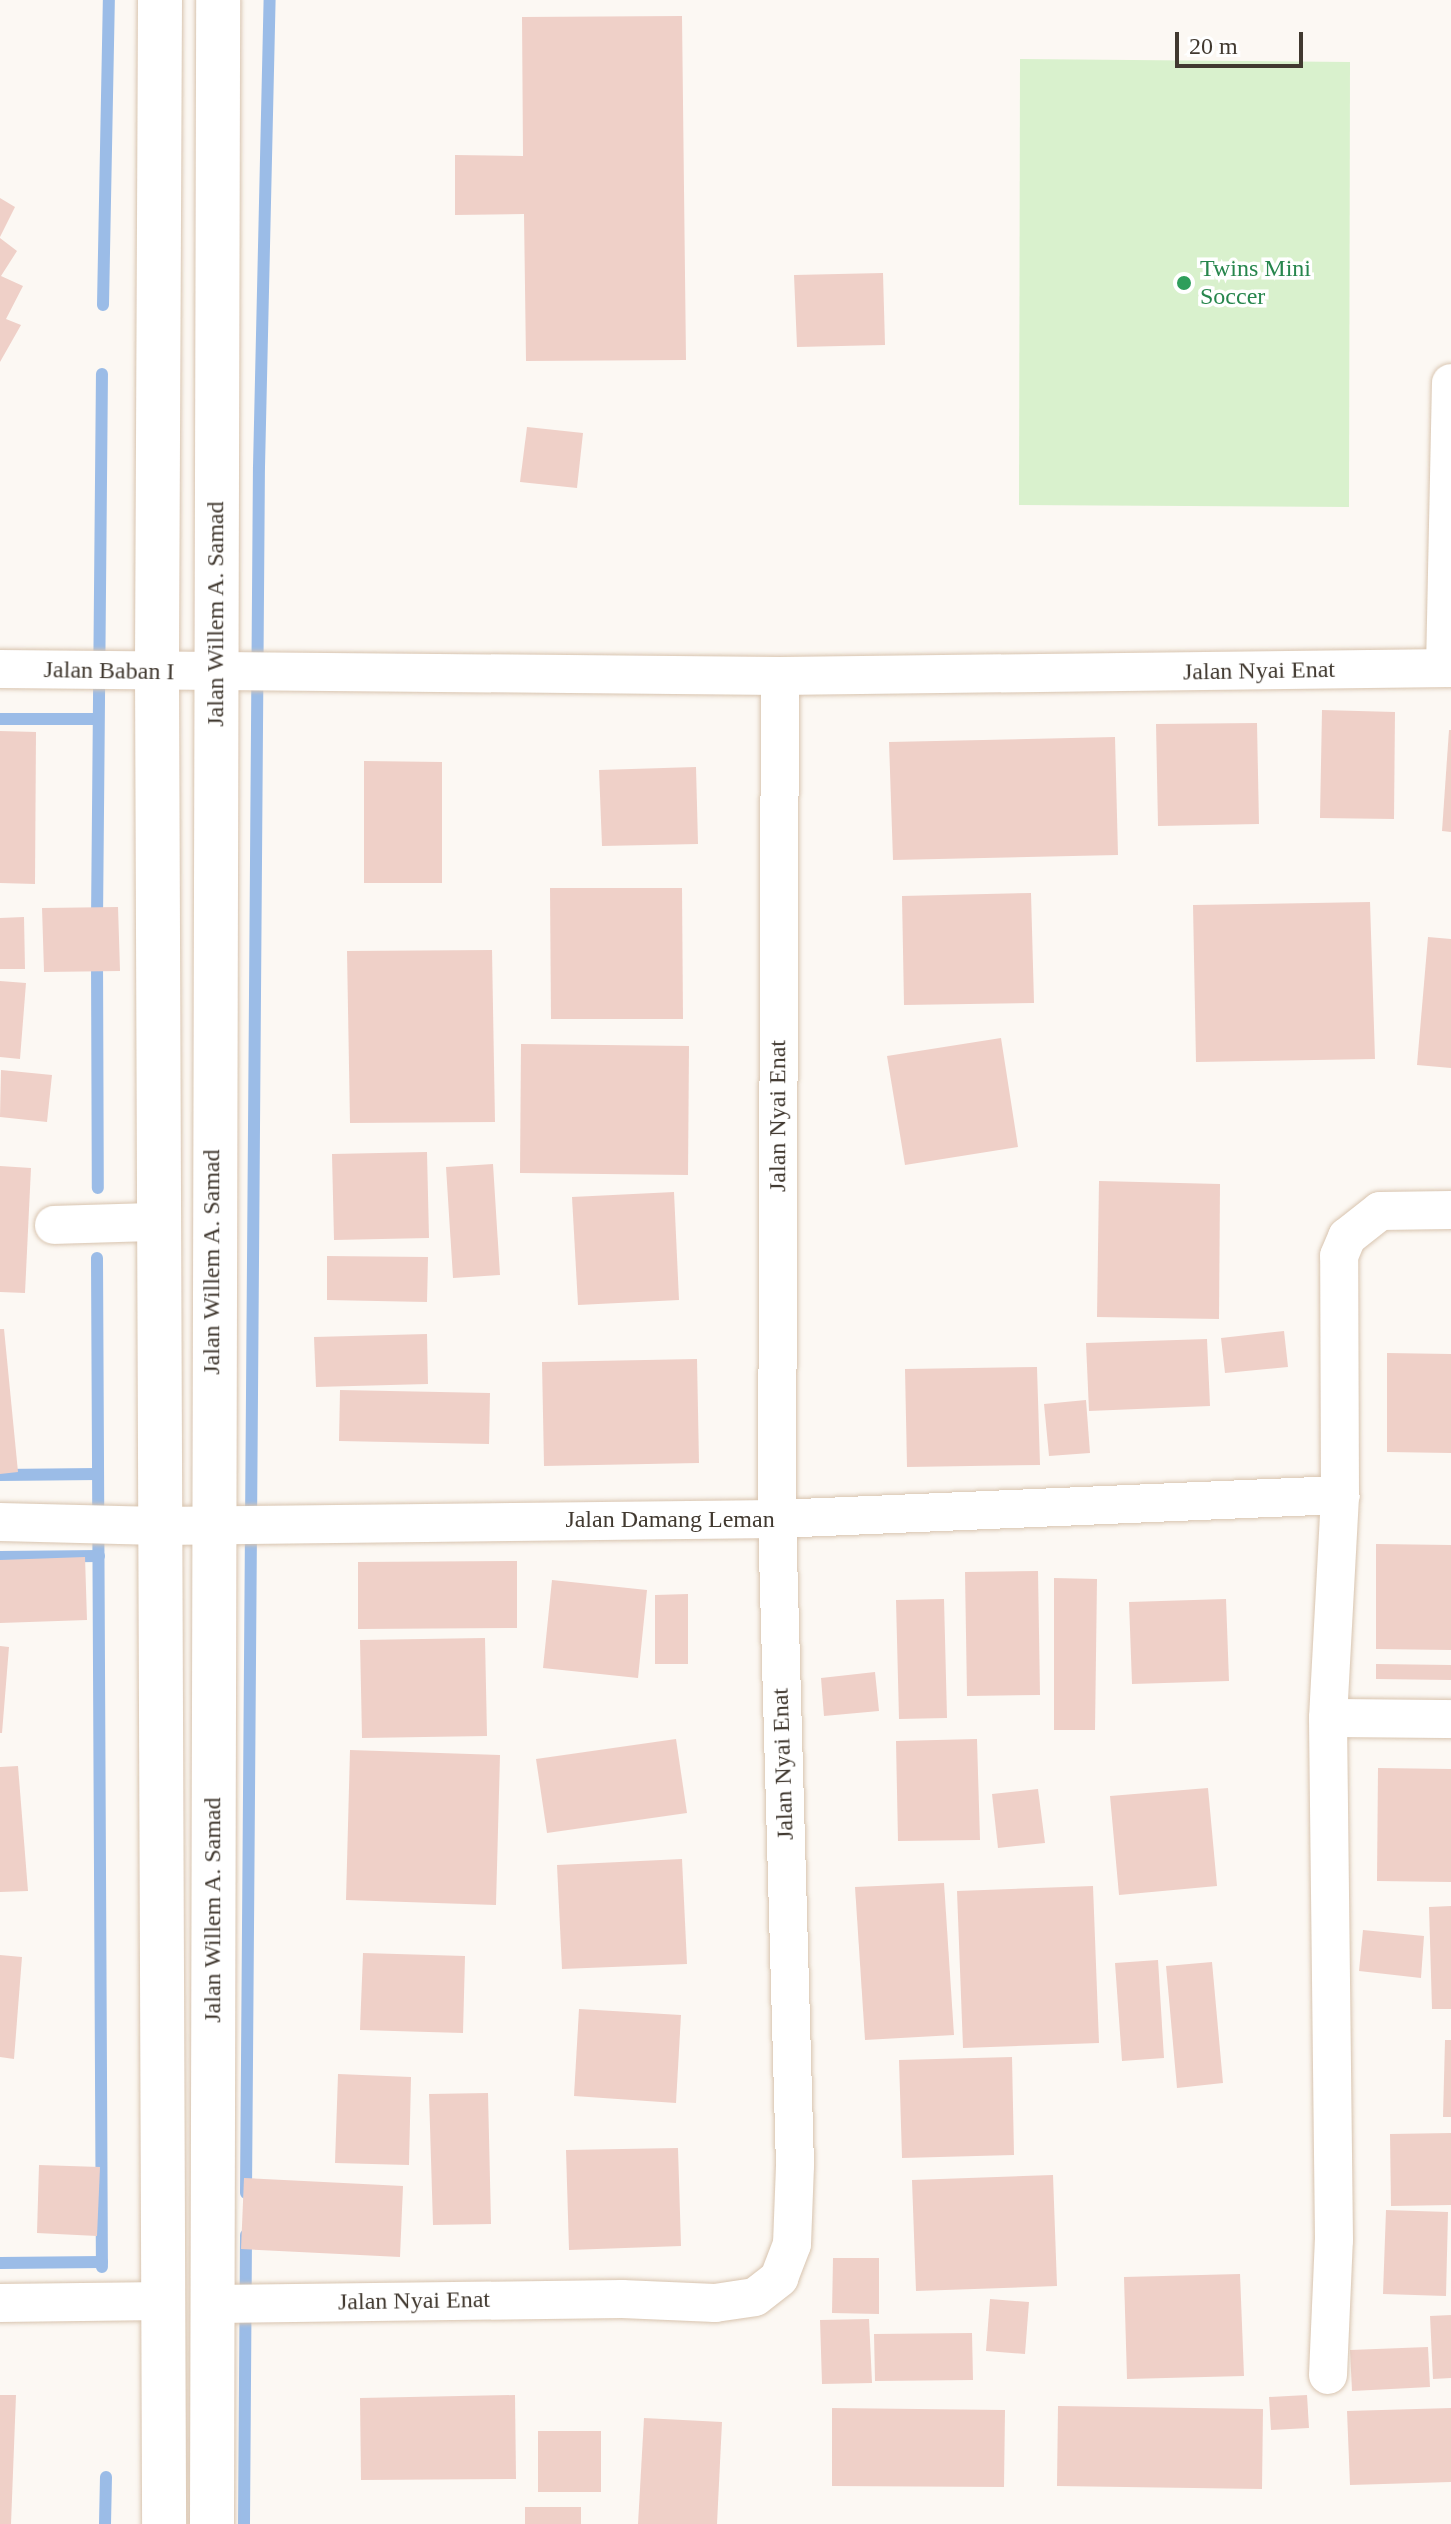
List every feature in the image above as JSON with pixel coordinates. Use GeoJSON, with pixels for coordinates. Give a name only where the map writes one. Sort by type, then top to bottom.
{"type":"FeatureCollection","features":[{"type":"Feature","properties":{"kind":"main road"},"geometry":{"type":"LineString","coordinates":[[160,0],[157,673],[164,2524]]}},
{"type":"Feature","properties":{"kind":"main road","name":"Jalan Willem A. Samad"},"geometry":{"type":"LineString","coordinates":[[212,2524],[215,2304],[211,1522],[218,672],[218,0]]}},
{"type":"Feature","properties":{"kind":"street"},"geometry":{"type":"LineString","coordinates":[[1448,668],[1451,383]]}},
{"type":"Feature","properties":{"kind":"street","name":"Jalan Nyai Enat"},"geometry":{"type":"LineString","coordinates":[[218,672],[780,676],[1448,668]]}},
{"type":"Feature","properties":{"kind":"street","name":"Jalan Baban I"},"geometry":{"type":"LineString","coordinates":[[0,669],[218,672]]}},
{"type":"Feature","properties":{"kind":"street","name":"Jalan Nyai Enat"},"geometry":{"type":"LineString","coordinates":[[215,2304],[622,2299],[715,2303],[755,2297],[779,2278],[792,2244],[795,2166],[777,1519],[780,676]]}},
{"type":"Feature","properties":{"kind":"street"},"geometry":{"type":"LineString","coordinates":[[1328,2375],[1334,2240],[1328,1718],[1340,1495],[1339,1256],[1347,1237],[1380,1211],[1451,1210]]}},
{"type":"Feature","properties":{"kind":"street"},"geometry":{"type":"LineString","coordinates":[[54,1225],[158,1222]]}},
{"type":"Feature","properties":{"kind":"street","name":"Jalan Damang Leman"},"geometry":{"type":"LineString","coordinates":[[0,1522],[159,1526],[211,1522],[777,1519],[1340,1495]]}},
{"type":"Feature","properties":{"kind":"street"},"geometry":{"type":"LineString","coordinates":[[1328,1718],[1451,1719]]}},
{"type":"Feature","properties":{"kind":"street"},"geometry":{"type":"LineString","coordinates":[[0,2303],[164,2301]]}},
{"type":"Feature","properties":{"kind":"green space","name":"Twins Mini Soccer"},"geometry":{"type":"Polygon","coordinates":[[[1020,59],[1350,62],[1349,507],[1019,505],[1020,59]]]}},
{"type":"Feature","properties":{"kind":"building"},"geometry":{"type":"Polygon","coordinates":[[[682,16],[686,360],[526,361],[524,214],[455,215],[455,155],[523,156],[522,17],[682,16]]]}},
{"type":"Feature","properties":{"kind":"building"},"geometry":{"type":"Polygon","coordinates":[[[0,198],[15,207],[0,237],[0,198]]]}},
{"type":"Feature","properties":{"kind":"building"},"geometry":{"type":"Polygon","coordinates":[[[0,238],[17,251],[1,276],[23,286],[6,319],[21,325],[0,362],[0,238]]]}},
{"type":"Feature","properties":{"kind":"building"},"geometry":{"type":"Polygon","coordinates":[[[883,273],[885,345],[797,347],[794,275],[883,273]]]}},
{"type":"Feature","properties":{"kind":"building"},"geometry":{"type":"Polygon","coordinates":[[[527,427],[583,433],[577,488],[520,482],[527,427]]]}},
{"type":"Feature","properties":{"kind":"building"},"geometry":{"type":"Polygon","coordinates":[[[1322,710],[1395,712],[1394,819],[1320,818],[1322,710]]]}},
{"type":"Feature","properties":{"kind":"building"},"geometry":{"type":"Polygon","coordinates":[[[1257,723],[1259,824],[1158,826],[1156,724],[1257,723]]]}},
{"type":"Feature","properties":{"kind":"building"},"geometry":{"type":"Polygon","coordinates":[[[1451,730],[1451,832],[1442,831],[1451,730]]]}},
{"type":"Feature","properties":{"kind":"building"},"geometry":{"type":"Polygon","coordinates":[[[0,731],[36,732],[35,884],[0,883],[0,731]]]}},
{"type":"Feature","properties":{"kind":"building"},"geometry":{"type":"Polygon","coordinates":[[[1115,737],[1118,855],[893,860],[889,742],[1115,737]]]}},
{"type":"Feature","properties":{"kind":"building"},"geometry":{"type":"Polygon","coordinates":[[[364,761],[442,762],[442,883],[364,883],[364,761]]]}},
{"type":"Feature","properties":{"kind":"building"},"geometry":{"type":"Polygon","coordinates":[[[696,767],[698,844],[602,846],[599,770],[696,767]]]}},
{"type":"Feature","properties":{"kind":"building"},"geometry":{"type":"Polygon","coordinates":[[[550,888],[682,888],[683,1019],[551,1019],[550,888]]]}},
{"type":"Feature","properties":{"kind":"building"},"geometry":{"type":"Polygon","coordinates":[[[1031,893],[1034,1003],[904,1005],[902,896],[1031,893]]]}},
{"type":"Feature","properties":{"kind":"building"},"geometry":{"type":"Polygon","coordinates":[[[1370,902],[1375,1059],[1196,1062],[1193,905],[1370,902]]]}},
{"type":"Feature","properties":{"kind":"building"},"geometry":{"type":"Polygon","coordinates":[[[118,907],[120,971],[44,972],[42,908],[118,907]]]}},
{"type":"Feature","properties":{"kind":"building"},"geometry":{"type":"Polygon","coordinates":[[[24,917],[25,969],[0,969],[0,918],[24,917]]]}},
{"type":"Feature","properties":{"kind":"building"},"geometry":{"type":"Polygon","coordinates":[[[1428,937],[1451,939],[1451,1068],[1417,1065],[1428,937]]]}},
{"type":"Feature","properties":{"kind":"building"},"geometry":{"type":"Polygon","coordinates":[[[492,950],[495,1122],[350,1123],[347,951],[492,950]]]}},
{"type":"Feature","properties":{"kind":"building"},"geometry":{"type":"Polygon","coordinates":[[[0,981],[26,983],[20,1059],[0,1057],[0,981]]]}},
{"type":"Feature","properties":{"kind":"building"},"geometry":{"type":"Polygon","coordinates":[[[1001,1038],[1018,1147],[905,1165],[887,1056],[1001,1038]]]}},
{"type":"Feature","properties":{"kind":"building"},"geometry":{"type":"Polygon","coordinates":[[[521,1044],[689,1046],[688,1175],[520,1173],[521,1044]]]}},
{"type":"Feature","properties":{"kind":"building"},"geometry":{"type":"Polygon","coordinates":[[[1,1070],[52,1075],[47,1122],[0,1117],[1,1070]]]}},
{"type":"Feature","properties":{"kind":"building"},"geometry":{"type":"Polygon","coordinates":[[[427,1152],[429,1238],[334,1240],[332,1154],[427,1152]]]}},
{"type":"Feature","properties":{"kind":"building"},"geometry":{"type":"Polygon","coordinates":[[[493,1164],[500,1275],[453,1278],[446,1167],[493,1164]]]}},
{"type":"Feature","properties":{"kind":"building"},"geometry":{"type":"Polygon","coordinates":[[[0,1166],[31,1168],[25,1293],[0,1292],[0,1166]]]}},
{"type":"Feature","properties":{"kind":"building"},"geometry":{"type":"Polygon","coordinates":[[[1099,1181],[1220,1184],[1219,1319],[1097,1317],[1099,1181]]]}},
{"type":"Feature","properties":{"kind":"building"},"geometry":{"type":"Polygon","coordinates":[[[674,1192],[679,1300],[578,1305],[572,1197],[674,1192]]]}},
{"type":"Feature","properties":{"kind":"building"},"geometry":{"type":"Polygon","coordinates":[[[327,1256],[428,1257],[427,1302],[327,1300],[327,1256]]]}},
{"type":"Feature","properties":{"kind":"building"},"geometry":{"type":"Polygon","coordinates":[[[0,1329],[4,1329],[18,1472],[0,1474],[0,1329]]]}},
{"type":"Feature","properties":{"kind":"building"},"geometry":{"type":"Polygon","coordinates":[[[1284,1331],[1288,1367],[1225,1373],[1221,1338],[1284,1331]]]}},
{"type":"Feature","properties":{"kind":"building"},"geometry":{"type":"Polygon","coordinates":[[[427,1334],[428,1384],[316,1387],[314,1337],[427,1334]]]}},
{"type":"Feature","properties":{"kind":"building"},"geometry":{"type":"Polygon","coordinates":[[[1207,1339],[1210,1406],[1089,1411],[1086,1343],[1207,1339]]]}},
{"type":"Feature","properties":{"kind":"building"},"geometry":{"type":"Polygon","coordinates":[[[1387,1353],[1451,1354],[1451,1453],[1387,1452],[1387,1353]]]}},
{"type":"Feature","properties":{"kind":"building"},"geometry":{"type":"Polygon","coordinates":[[[697,1359],[699,1463],[544,1466],[542,1362],[697,1359]]]}},
{"type":"Feature","properties":{"kind":"building"},"geometry":{"type":"Polygon","coordinates":[[[1037,1367],[1040,1465],[907,1467],[905,1369],[1037,1367]]]}},
{"type":"Feature","properties":{"kind":"building"},"geometry":{"type":"Polygon","coordinates":[[[340,1390],[490,1393],[489,1444],[339,1441],[340,1390]]]}},
{"type":"Feature","properties":{"kind":"building"},"geometry":{"type":"Polygon","coordinates":[[[1086,1400],[1090,1453],[1049,1456],[1044,1404],[1086,1400]]]}},
{"type":"Feature","properties":{"kind":"building"},"geometry":{"type":"Polygon","coordinates":[[[1376,1544],[1451,1545],[1451,1650],[1376,1649],[1376,1544]]]}},
{"type":"Feature","properties":{"kind":"building"},"geometry":{"type":"Polygon","coordinates":[[[85,1557],[87,1620],[0,1623],[0,1560],[85,1557]]]}},
{"type":"Feature","properties":{"kind":"building"},"geometry":{"type":"Polygon","coordinates":[[[517,1561],[517,1628],[358,1629],[358,1562],[517,1561]]]}},
{"type":"Feature","properties":{"kind":"building"},"geometry":{"type":"Polygon","coordinates":[[[1038,1571],[1040,1695],[967,1696],[965,1572],[1038,1571]]]}},
{"type":"Feature","properties":{"kind":"building"},"geometry":{"type":"Polygon","coordinates":[[[1054,1578],[1097,1579],[1095,1730],[1054,1730],[1054,1578]]]}},
{"type":"Feature","properties":{"kind":"building"},"geometry":{"type":"Polygon","coordinates":[[[552,1580],[647,1590],[638,1678],[543,1668],[552,1580]]]}},
{"type":"Feature","properties":{"kind":"building"},"geometry":{"type":"Polygon","coordinates":[[[688,1594],[688,1664],[655,1664],[655,1595],[688,1594]]]}},
{"type":"Feature","properties":{"kind":"building"},"geometry":{"type":"Polygon","coordinates":[[[944,1599],[947,1718],[899,1719],[896,1600],[944,1599]]]}},
{"type":"Feature","properties":{"kind":"building"},"geometry":{"type":"Polygon","coordinates":[[[1226,1599],[1229,1681],[1132,1684],[1129,1602],[1226,1599]]]}},
{"type":"Feature","properties":{"kind":"building"},"geometry":{"type":"Polygon","coordinates":[[[485,1638],[487,1736],[362,1738],[360,1640],[485,1638]]]}},
{"type":"Feature","properties":{"kind":"building"},"geometry":{"type":"Polygon","coordinates":[[[0,1646],[9,1647],[2,1733],[0,1733],[0,1646]]]}},
{"type":"Feature","properties":{"kind":"building"},"geometry":{"type":"Polygon","coordinates":[[[1376,1664],[1451,1665],[1451,1680],[1376,1679],[1376,1664]]]}},
{"type":"Feature","properties":{"kind":"building"},"geometry":{"type":"Polygon","coordinates":[[[875,1672],[879,1711],[824,1716],[821,1678],[875,1672]]]}},
{"type":"Feature","properties":{"kind":"building"},"geometry":{"type":"Polygon","coordinates":[[[676,1739],[687,1813],[547,1833],[536,1759],[676,1739]]]}},
{"type":"Feature","properties":{"kind":"building"},"geometry":{"type":"Polygon","coordinates":[[[977,1739],[980,1840],[898,1841],[896,1741],[977,1739]]]}},
{"type":"Feature","properties":{"kind":"building"},"geometry":{"type":"Polygon","coordinates":[[[350,1750],[500,1755],[496,1905],[346,1900],[350,1750]]]}},
{"type":"Feature","properties":{"kind":"building"},"geometry":{"type":"Polygon","coordinates":[[[18,1766],[28,1891],[0,1892],[0,1767],[18,1766]]]}},
{"type":"Feature","properties":{"kind":"building"},"geometry":{"type":"Polygon","coordinates":[[[1378,1768],[1451,1769],[1451,1882],[1377,1881],[1378,1768]]]}},
{"type":"Feature","properties":{"kind":"building"},"geometry":{"type":"Polygon","coordinates":[[[1208,1788],[1217,1886],[1119,1895],[1110,1796],[1208,1788]]]}},
{"type":"Feature","properties":{"kind":"building"},"geometry":{"type":"Polygon","coordinates":[[[1038,1789],[1045,1843],[998,1848],[992,1794],[1038,1789]]]}},
{"type":"Feature","properties":{"kind":"building"},"geometry":{"type":"Polygon","coordinates":[[[682,1859],[687,1964],[562,1969],[557,1865],[682,1859]]]}},
{"type":"Feature","properties":{"kind":"building"},"geometry":{"type":"Polygon","coordinates":[[[944,1883],[954,2035],[865,2040],[855,1887],[944,1883]]]}},
{"type":"Feature","properties":{"kind":"building"},"geometry":{"type":"Polygon","coordinates":[[[1093,1886],[1099,2043],[963,2048],[957,1891],[1093,1886]]]}},
{"type":"Feature","properties":{"kind":"building"},"geometry":{"type":"Polygon","coordinates":[[[1451,1906],[1451,2009],[1432,2009],[1429,1907],[1451,1906]]]}},
{"type":"Feature","properties":{"kind":"building"},"geometry":{"type":"Polygon","coordinates":[[[1363,1930],[1424,1936],[1421,1978],[1359,1971],[1363,1930]]]}},
{"type":"Feature","properties":{"kind":"building"},"geometry":{"type":"Polygon","coordinates":[[[363,1953],[465,1956],[463,2033],[360,2030],[363,1953]]]}},
{"type":"Feature","properties":{"kind":"building"},"geometry":{"type":"Polygon","coordinates":[[[0,1955],[22,1957],[14,2059],[0,2057],[0,1955]]]}},
{"type":"Feature","properties":{"kind":"building"},"geometry":{"type":"Polygon","coordinates":[[[1158,1960],[1164,2058],[1122,2061],[1115,1963],[1158,1960]]]}},
{"type":"Feature","properties":{"kind":"building"},"geometry":{"type":"Polygon","coordinates":[[[1212,1962],[1223,2083],[1177,2088],[1166,1966],[1212,1962]]]}},
{"type":"Feature","properties":{"kind":"building"},"geometry":{"type":"Polygon","coordinates":[[[579,2009],[681,2015],[676,2103],[574,2096],[579,2009]]]}},
{"type":"Feature","properties":{"kind":"building"},"geometry":{"type":"Polygon","coordinates":[[[1445,2040],[1451,2040],[1451,2117],[1443,2117],[1445,2040]]]}},
{"type":"Feature","properties":{"kind":"building"},"geometry":{"type":"Polygon","coordinates":[[[1012,2057],[1014,2155],[902,2158],[899,2060],[1012,2057]]]}},
{"type":"Feature","properties":{"kind":"building"},"geometry":{"type":"Polygon","coordinates":[[[338,2074],[411,2077],[409,2165],[335,2163],[338,2074]]]}},
{"type":"Feature","properties":{"kind":"building"},"geometry":{"type":"Polygon","coordinates":[[[488,2093],[491,2224],[433,2225],[429,2094],[488,2093]]]}},
{"type":"Feature","properties":{"kind":"building"},"geometry":{"type":"Polygon","coordinates":[[[1451,2133],[1451,2205],[1391,2206],[1390,2134],[1451,2133]]]}},
{"type":"Feature","properties":{"kind":"building"},"geometry":{"type":"Polygon","coordinates":[[[678,2148],[681,2246],[569,2250],[566,2150],[678,2148]]]}},
{"type":"Feature","properties":{"kind":"building"},"geometry":{"type":"Polygon","coordinates":[[[39,2165],[100,2167],[97,2236],[37,2233],[39,2165]]]}},
{"type":"Feature","properties":{"kind":"building"},"geometry":{"type":"Polygon","coordinates":[[[1053,2175],[1057,2286],[916,2291],[912,2180],[1053,2175]]]}},
{"type":"Feature","properties":{"kind":"building"},"geometry":{"type":"Polygon","coordinates":[[[244,2178],[403,2186],[400,2257],[241,2249],[244,2178]]]}},
{"type":"Feature","properties":{"kind":"building"},"geometry":{"type":"Polygon","coordinates":[[[1386,2210],[1448,2212],[1446,2296],[1383,2294],[1386,2210]]]}},
{"type":"Feature","properties":{"kind":"building"},"geometry":{"type":"Polygon","coordinates":[[[833,2258],[879,2258],[879,2314],[832,2313],[833,2258]]]}},
{"type":"Feature","properties":{"kind":"building"},"geometry":{"type":"Polygon","coordinates":[[[1240,2274],[1244,2376],[1127,2379],[1124,2277],[1240,2274]]]}},
{"type":"Feature","properties":{"kind":"building"},"geometry":{"type":"Polygon","coordinates":[[[990,2299],[1029,2302],[1025,2354],[986,2351],[990,2299]]]}},
{"type":"Feature","properties":{"kind":"building"},"geometry":{"type":"Polygon","coordinates":[[[1451,2315],[1451,2378],[1433,2379],[1430,2316],[1451,2315]]]}},
{"type":"Feature","properties":{"kind":"building"},"geometry":{"type":"Polygon","coordinates":[[[869,2319],[872,2383],[822,2384],[820,2320],[869,2319]]]}},
{"type":"Feature","properties":{"kind":"building"},"geometry":{"type":"Polygon","coordinates":[[[972,2333],[973,2380],[875,2381],[874,2334],[972,2333]]]}},
{"type":"Feature","properties":{"kind":"building"},"geometry":{"type":"Polygon","coordinates":[[[1428,2347],[1430,2387],[1352,2391],[1350,2350],[1428,2347]]]}},
{"type":"Feature","properties":{"kind":"building"},"geometry":{"type":"Polygon","coordinates":[[[0,2395],[16,2395],[11,2524],[0,2524],[0,2395]]]}},
{"type":"Feature","properties":{"kind":"building"},"geometry":{"type":"Polygon","coordinates":[[[515,2395],[516,2479],[361,2480],[360,2398],[515,2395]]]}},
{"type":"Feature","properties":{"kind":"building"},"geometry":{"type":"Polygon","coordinates":[[[1307,2395],[1309,2428],[1271,2430],[1269,2397],[1307,2395]]]}},
{"type":"Feature","properties":{"kind":"building"},"geometry":{"type":"Polygon","coordinates":[[[1058,2406],[1263,2409],[1262,2489],[1057,2486],[1058,2406]]]}},
{"type":"Feature","properties":{"kind":"building"},"geometry":{"type":"Polygon","coordinates":[[[832,2408],[1005,2410],[1004,2487],[832,2486],[832,2408]]]}},
{"type":"Feature","properties":{"kind":"building"},"geometry":{"type":"Polygon","coordinates":[[[1451,2408],[1451,2482],[1350,2485],[1347,2411],[1451,2408]]]}},
{"type":"Feature","properties":{"kind":"building"},"geometry":{"type":"Polygon","coordinates":[[[644,2418],[722,2422],[717,2524],[638,2524],[644,2418]]]}},
{"type":"Feature","properties":{"kind":"building"},"geometry":{"type":"Polygon","coordinates":[[[538,2431],[601,2431],[601,2492],[538,2492],[538,2431]]]}},
{"type":"Feature","properties":{"kind":"building"},"geometry":{"type":"Polygon","coordinates":[[[525,2507],[581,2507],[581,2524],[525,2524],[525,2507]]]}},
{"type":"Feature","properties":{"kind":"waterway"},"geometry":{"type":"LineString","coordinates":[[103,305],[109,0]]}},
{"type":"Feature","properties":{"kind":"waterway"},"geometry":{"type":"LineString","coordinates":[[246,2193],[259,467],[270,0]]}},
{"type":"Feature","properties":{"kind":"waterway"},"geometry":{"type":"LineString","coordinates":[[97,921],[102,374]]}},
{"type":"Feature","properties":{"kind":"waterway"},"geometry":{"type":"LineString","coordinates":[[0,719],[96,719]]}},
{"type":"Feature","properties":{"kind":"waterway"},"geometry":{"type":"LineString","coordinates":[[97,956],[98,1188]]}},
{"type":"Feature","properties":{"kind":"waterway"},"geometry":{"type":"LineString","coordinates":[[97,1258],[102,2267]]}},
{"type":"Feature","properties":{"kind":"waterway"},"geometry":{"type":"LineString","coordinates":[[0,1475],[98,1474]]}},
{"type":"Feature","properties":{"kind":"waterway"},"geometry":{"type":"LineString","coordinates":[[0,1557],[99,1556]]}},
{"type":"Feature","properties":{"kind":"waterway"},"geometry":{"type":"LineString","coordinates":[[244,2524],[246,2235]]}},
{"type":"Feature","properties":{"kind":"waterway"},"geometry":{"type":"LineString","coordinates":[[0,2263],[102,2262]]}},
{"type":"Feature","properties":{"kind":"waterway"},"geometry":{"type":"LineString","coordinates":[[105,2524],[106,2477]]}},
{"type":"Feature","properties":{"kind":"place","name":"Twins Mini Soccer"},"geometry":{"type":"Point","coordinates":[1184,283]}}]}
